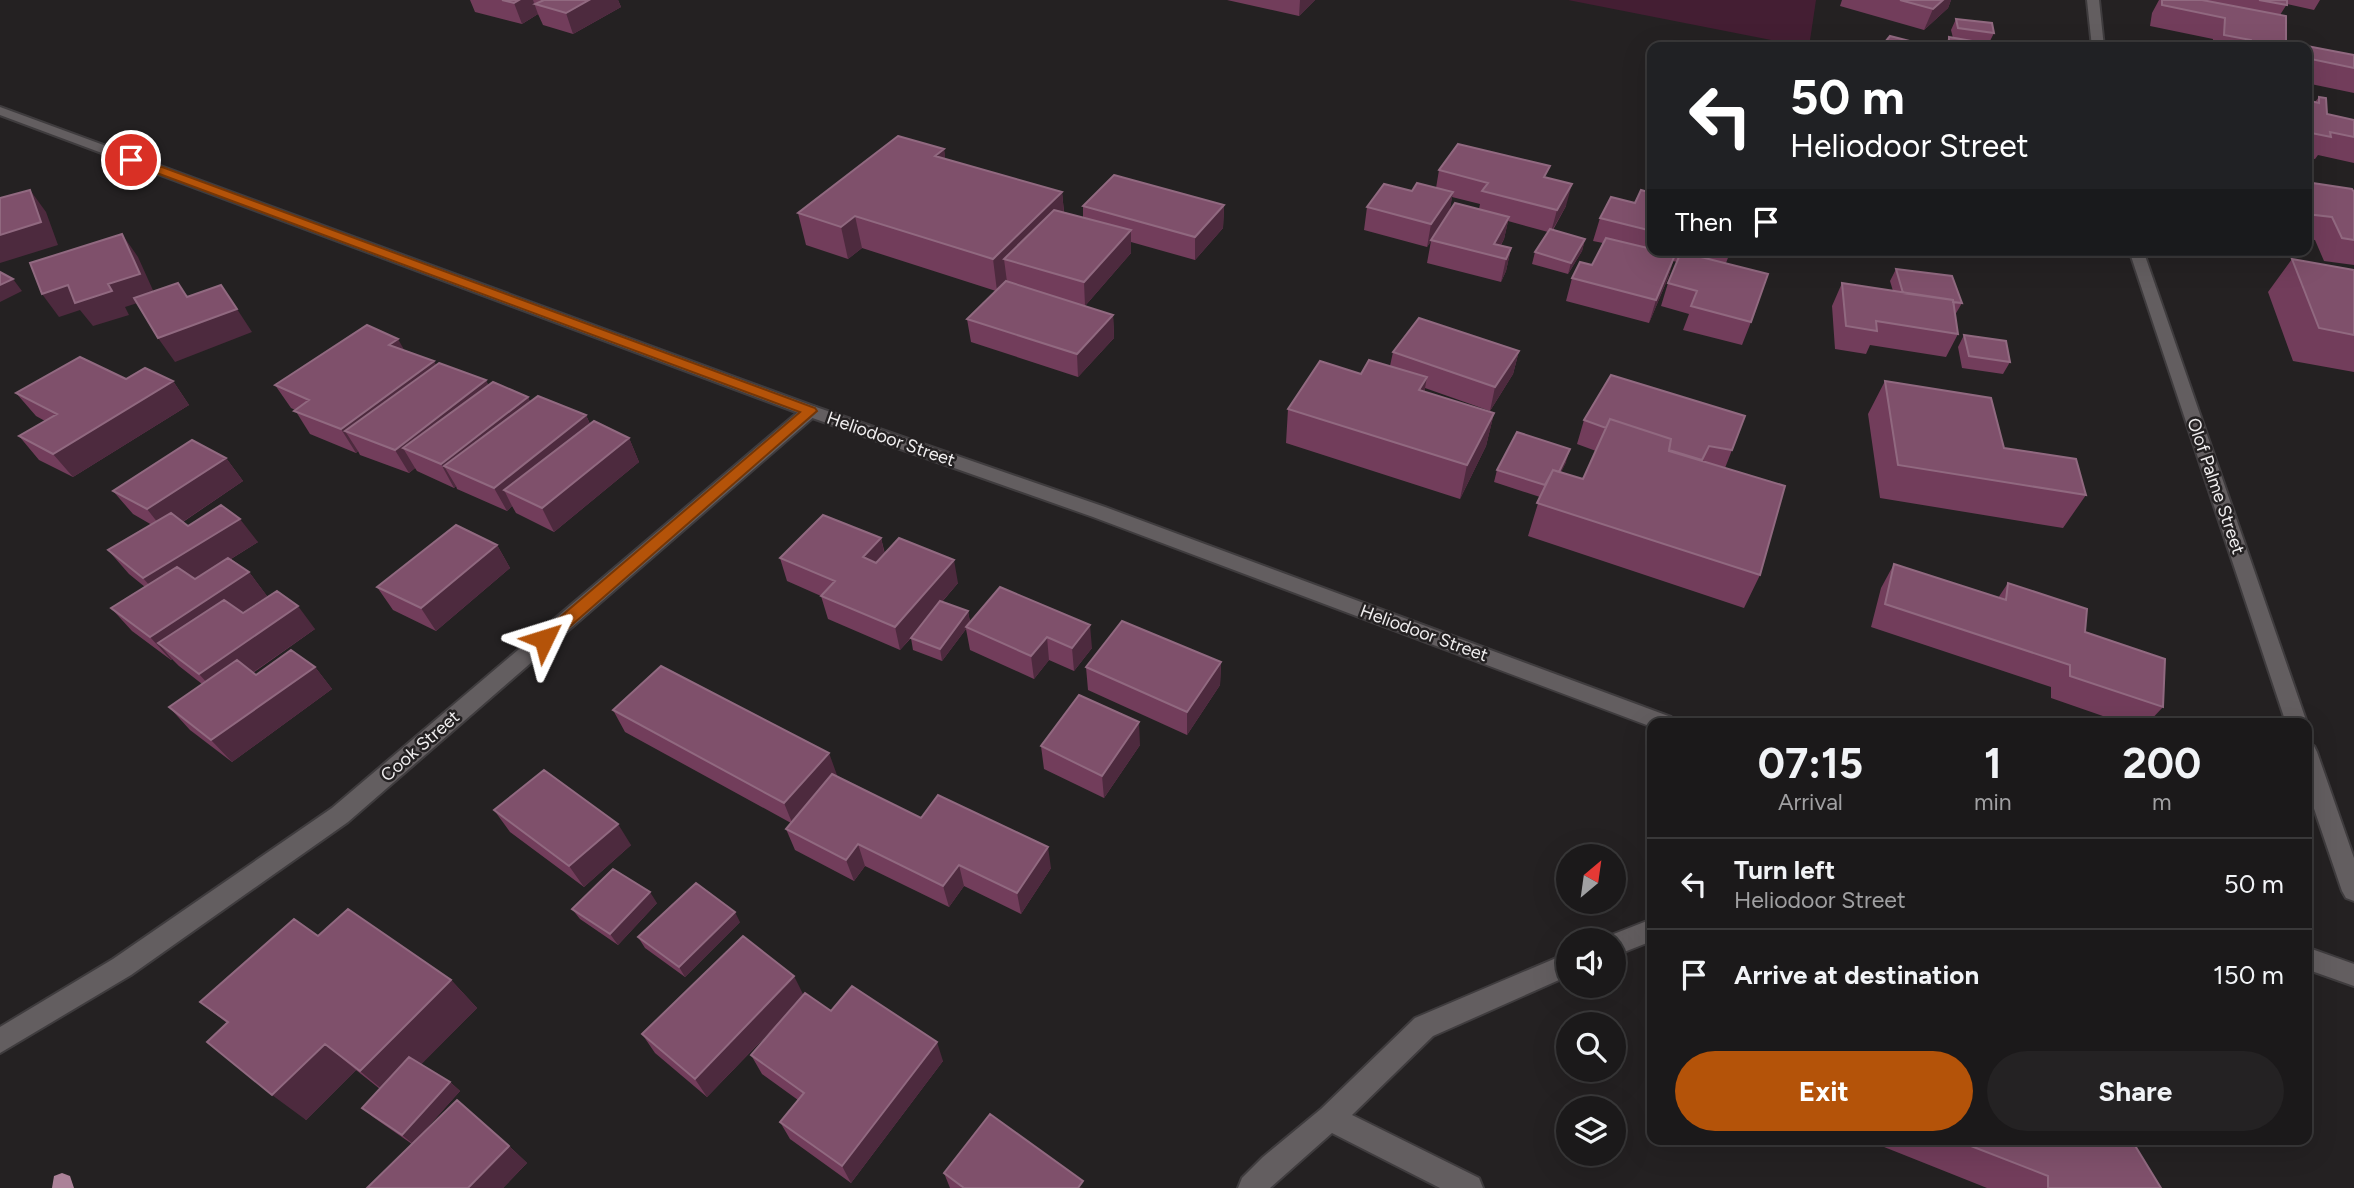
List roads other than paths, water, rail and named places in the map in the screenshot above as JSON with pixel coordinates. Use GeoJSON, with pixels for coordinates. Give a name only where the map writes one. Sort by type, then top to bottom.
{"type":"FeatureCollection","features":[{"type":"Feature","properties":{"kind":"street"},"geometry":{"type":"LineString","coordinates":[[2093,0],[2097,42]]}},
{"type":"Feature","properties":{"kind":"street","name":"Heliodoor Street"},"geometry":{"type":"LineString","coordinates":[[0,111],[810,411],[1099,512],[1651,718]]}},
{"type":"Feature","properties":{"kind":"street","name":"Olof Palme Street"},"geometry":{"type":"LineString","coordinates":[[2138,256],[2295,718]]}},
{"type":"Feature","properties":{"kind":"street","name":"Cook Street"},"geometry":{"type":"LineString","coordinates":[[0,1041],[122,967],[340,815],[810,411]]}},
{"type":"Feature","properties":{"kind":"street"},"geometry":{"type":"LineString","coordinates":[[2312,769],[2354,891]]}},
{"type":"Feature","properties":{"kind":"street"},"geometry":{"type":"LineString","coordinates":[[1626,940],[1647,932]]}},
{"type":"Feature","properties":{"kind":"street"},"geometry":{"type":"LineString","coordinates":[[2312,960],[2354,975]]}},
{"type":"Feature","properties":{"kind":"street"},"geometry":{"type":"LineString","coordinates":[[1252,1188],[1272,1166],[1329,1118],[1424,1027],[1556,969]]}},
{"type":"Feature","properties":{"kind":"street"},"geometry":{"type":"LineString","coordinates":[[1329,1118],[1469,1188]]}},
{"type":"Feature","properties":{"kind":"waterway"},"geometry":{"type":"LineString","coordinates":[[62,1184],[63,1188]]}}]}
